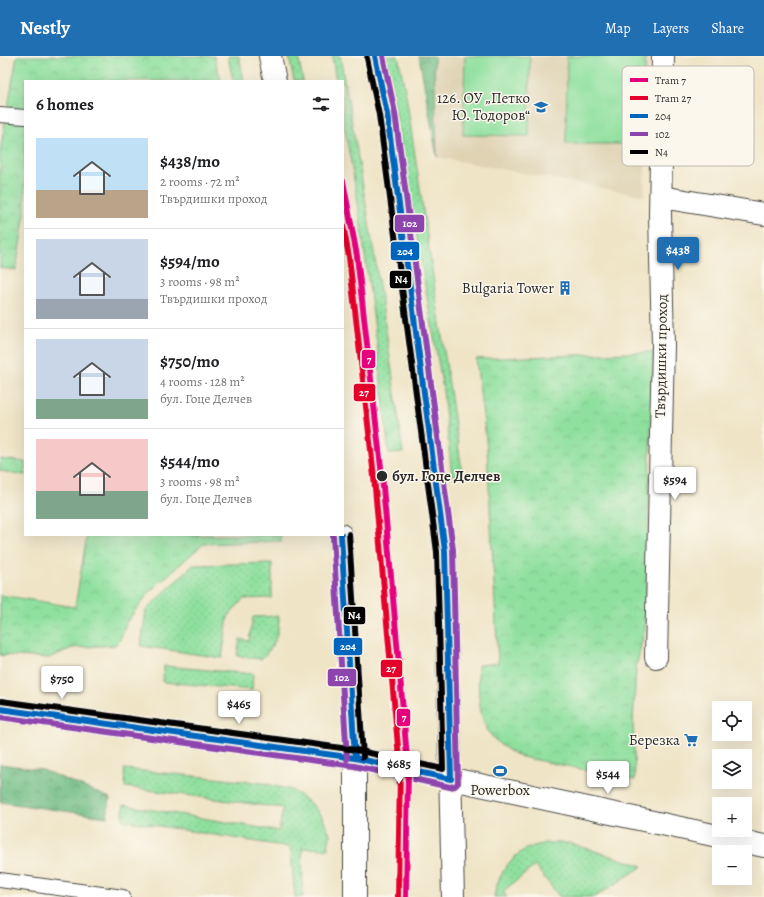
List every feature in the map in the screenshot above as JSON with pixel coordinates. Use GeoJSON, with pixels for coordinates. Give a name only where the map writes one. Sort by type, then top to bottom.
{"type":"FeatureCollection","features":[{"type":"Feature","properties":{"kind":"street"},"geometry":{"type":"LineString","coordinates":[[270,56],[275,80]]}},
{"type":"Feature","properties":{"kind":"street"},"geometry":{"type":"LineString","coordinates":[[375,56],[387,114],[445,551],[453,897]]}},
{"type":"Feature","properties":{"kind":"street","name":"Твърдишки проход"},"geometry":{"type":"LineString","coordinates":[[663,56],[663,66]]}},
{"type":"Feature","properties":{"kind":"street","name":"Твърдишки проход"},"geometry":{"type":"LineString","coordinates":[[656,657],[663,345],[661,166]]}},
{"type":"Feature","properties":{"kind":"street"},"geometry":{"type":"LineString","coordinates":[[661,197],[764,214]]}},
{"type":"Feature","properties":{"kind":"street"},"geometry":{"type":"LineString","coordinates":[[341,536],[355,758],[355,897]]}},
{"type":"Feature","properties":{"kind":"street"},"geometry":{"type":"LineString","coordinates":[[0,709],[355,758],[764,846]]}},
{"type":"Feature","properties":{"kind":"lane"},"geometry":{"type":"LineString","coordinates":[[0,116],[24,117]]}},
{"type":"Feature","properties":{"kind":"lane"},"geometry":{"type":"LineString","coordinates":[[0,880],[123,897]]}},
{"type":"Feature","properties":{"kind":"shaded area","name":"126. ОУ „Петко Ю. Тодоров“"},"geometry":{"type":"Polygon","coordinates":[[[434,56],[649,56],[649,66],[622,66],[622,166],[645,166],[644,196],[437,157],[434,56]]]}},
{"type":"Feature","properties":{"kind":"green space"},"geometry":{"type":"Polygon","coordinates":[[[17,56],[214,56],[221,80],[24,80],[24,219],[16,270],[0,268],[0,151],[17,56]]]}},
{"type":"Feature","properties":{"kind":"green space"},"geometry":{"type":"Polygon","coordinates":[[[228,56],[239,56],[244,80],[233,80],[228,56]]]}},
{"type":"Feature","properties":{"kind":"green space"},"geometry":{"type":"Polygon","coordinates":[[[289,56],[298,56],[303,80],[294,80],[289,56]]]}},
{"type":"Feature","properties":{"kind":"green space"},"geometry":{"type":"Polygon","coordinates":[[[332,56],[340,56],[382,304],[403,453],[389,454],[377,344],[357,197],[344,125],[344,80],[336,80],[332,56]]]}},
{"type":"Feature","properties":{"kind":"green space"},"geometry":{"type":"Polygon","coordinates":[[[386,56],[398,56],[406,95],[462,471],[452,477],[443,390],[386,56]]]}},
{"type":"Feature","properties":{"kind":"green space"},"geometry":{"type":"Polygon","coordinates":[[[419,56],[434,56],[437,157],[419,56]]]}},
{"type":"Feature","properties":{"kind":"green space"},"geometry":{"type":"Polygon","coordinates":[[[465,56],[530,56],[529,136],[463,135],[465,56]]]}},
{"type":"Feature","properties":{"kind":"green space"},"geometry":{"type":"Polygon","coordinates":[[[567,56],[645,56],[645,66],[622,66],[622,144],[566,144],[567,56]]]}},
{"type":"Feature","properties":{"kind":"green space"},"geometry":{"type":"Polygon","coordinates":[[[653,352],[645,628],[636,668],[633,723],[635,780],[522,757],[496,741],[488,731],[483,720],[480,708],[478,665],[498,663],[487,448],[476,359],[653,352]]]}},
{"type":"Feature","properties":{"kind":"green space"},"geometry":{"type":"Polygon","coordinates":[[[0,459],[24,462],[24,475],[0,471],[0,459]]]}},
{"type":"Feature","properties":{"kind":"green space"},"geometry":{"type":"Polygon","coordinates":[[[87,536],[281,536],[281,541],[203,544],[151,590],[126,623],[120,640],[115,645],[72,648],[49,658],[0,655],[0,595],[75,607],[87,536]]]}},
{"type":"Feature","properties":{"kind":"green space"},"geometry":{"type":"Polygon","coordinates":[[[272,563],[272,598],[243,599],[228,617],[222,658],[141,646],[146,610],[193,565],[272,563]]]}},
{"type":"Feature","properties":{"kind":"green space"},"geometry":{"type":"Polygon","coordinates":[[[279,616],[277,634],[273,645],[261,659],[237,656],[240,639],[249,641],[253,617],[279,616]]]}},
{"type":"Feature","properties":{"kind":"green space"},"geometry":{"type":"Polygon","coordinates":[[[164,666],[253,674],[252,690],[163,682],[164,666]]]}},
{"type":"Feature","properties":{"kind":"green space"},"geometry":{"type":"Polygon","coordinates":[[[0,764],[43,770],[110,798],[107,817],[0,802],[0,764]]]}},
{"type":"Feature","properties":{"kind":"green space"},"geometry":{"type":"Polygon","coordinates":[[[124,769],[263,783],[292,790],[312,804],[322,817],[330,834],[328,849],[302,848],[303,897],[295,897],[291,851],[289,847],[122,820],[124,805],[279,831],[283,808],[125,787],[124,769]]]}},
{"type":"Feature","properties":{"kind":"green space"},"geometry":{"type":"Polygon","coordinates":[[[545,843],[569,843],[643,866],[595,897],[560,897],[535,866],[503,891],[507,897],[494,897],[500,877],[513,859],[524,850],[545,843]]]}},
{"type":"Feature","properties":{"kind":"tram line","name":"7"},"geometry":{"type":"LineString","coordinates":[[344,186],[357,256],[382,476],[400,676],[408,769],[406,897]]}},
{"type":"Feature","properties":{"kind":"tram line","name":"27"},"geometry":{"type":"LineString","coordinates":[[344,230],[349,257],[374,477],[400,769],[398,897]]}},
{"type":"Feature","properties":{"kind":"transit line","name":"204"},"geometry":{"type":"LineString","coordinates":[[0,709],[355,758],[451,779],[445,551],[387,114],[375,56]]}},
{"type":"Feature","properties":{"kind":"transit line","name":"102"},"geometry":{"type":"LineString","coordinates":[[0,717],[354,766],[450,787],[455,786],[458,783],[453,550],[395,113],[383,56]]}},
{"type":"Feature","properties":{"kind":"transit line","name":"N4"},"geometry":{"type":"LineString","coordinates":[[1,701],[356,750],[443,769],[437,552],[379,115],[367,58]]}},
{"type":"Feature","properties":{"kind":"transit line","name":"N4"},"geometry":{"type":"LineString","coordinates":[[349,534],[363,757]]}},
{"type":"Feature","properties":{"kind":"transit line","name":"102"},"geometry":{"type":"LineString","coordinates":[[333,536],[347,759]]}},
{"type":"Feature","properties":{"kind":"transit line","name":"204"},"geometry":{"type":"LineString","coordinates":[[341,536],[355,758]]}},
{"type":"Feature","properties":{"kind":"place","name":"126. ОУ „Петко Ю. Тодоров“"},"geometry":{"type":"Point","coordinates":[541,107]}},
{"type":"Feature","properties":{"kind":"place","name":"Bulgaria Tower"},"geometry":{"type":"Point","coordinates":[565,288]}},
{"type":"Feature","properties":{"kind":"place","name":"бул. Гоце Делчев"},"geometry":{"type":"Point","coordinates":[382,476]}},
{"type":"Feature","properties":{"kind":"place","name":"Березка"},"geometry":{"type":"Point","coordinates":[691,740]}},
{"type":"Feature","properties":{"kind":"place","name":"Powerbox"},"geometry":{"type":"Point","coordinates":[500,771]}}]}
